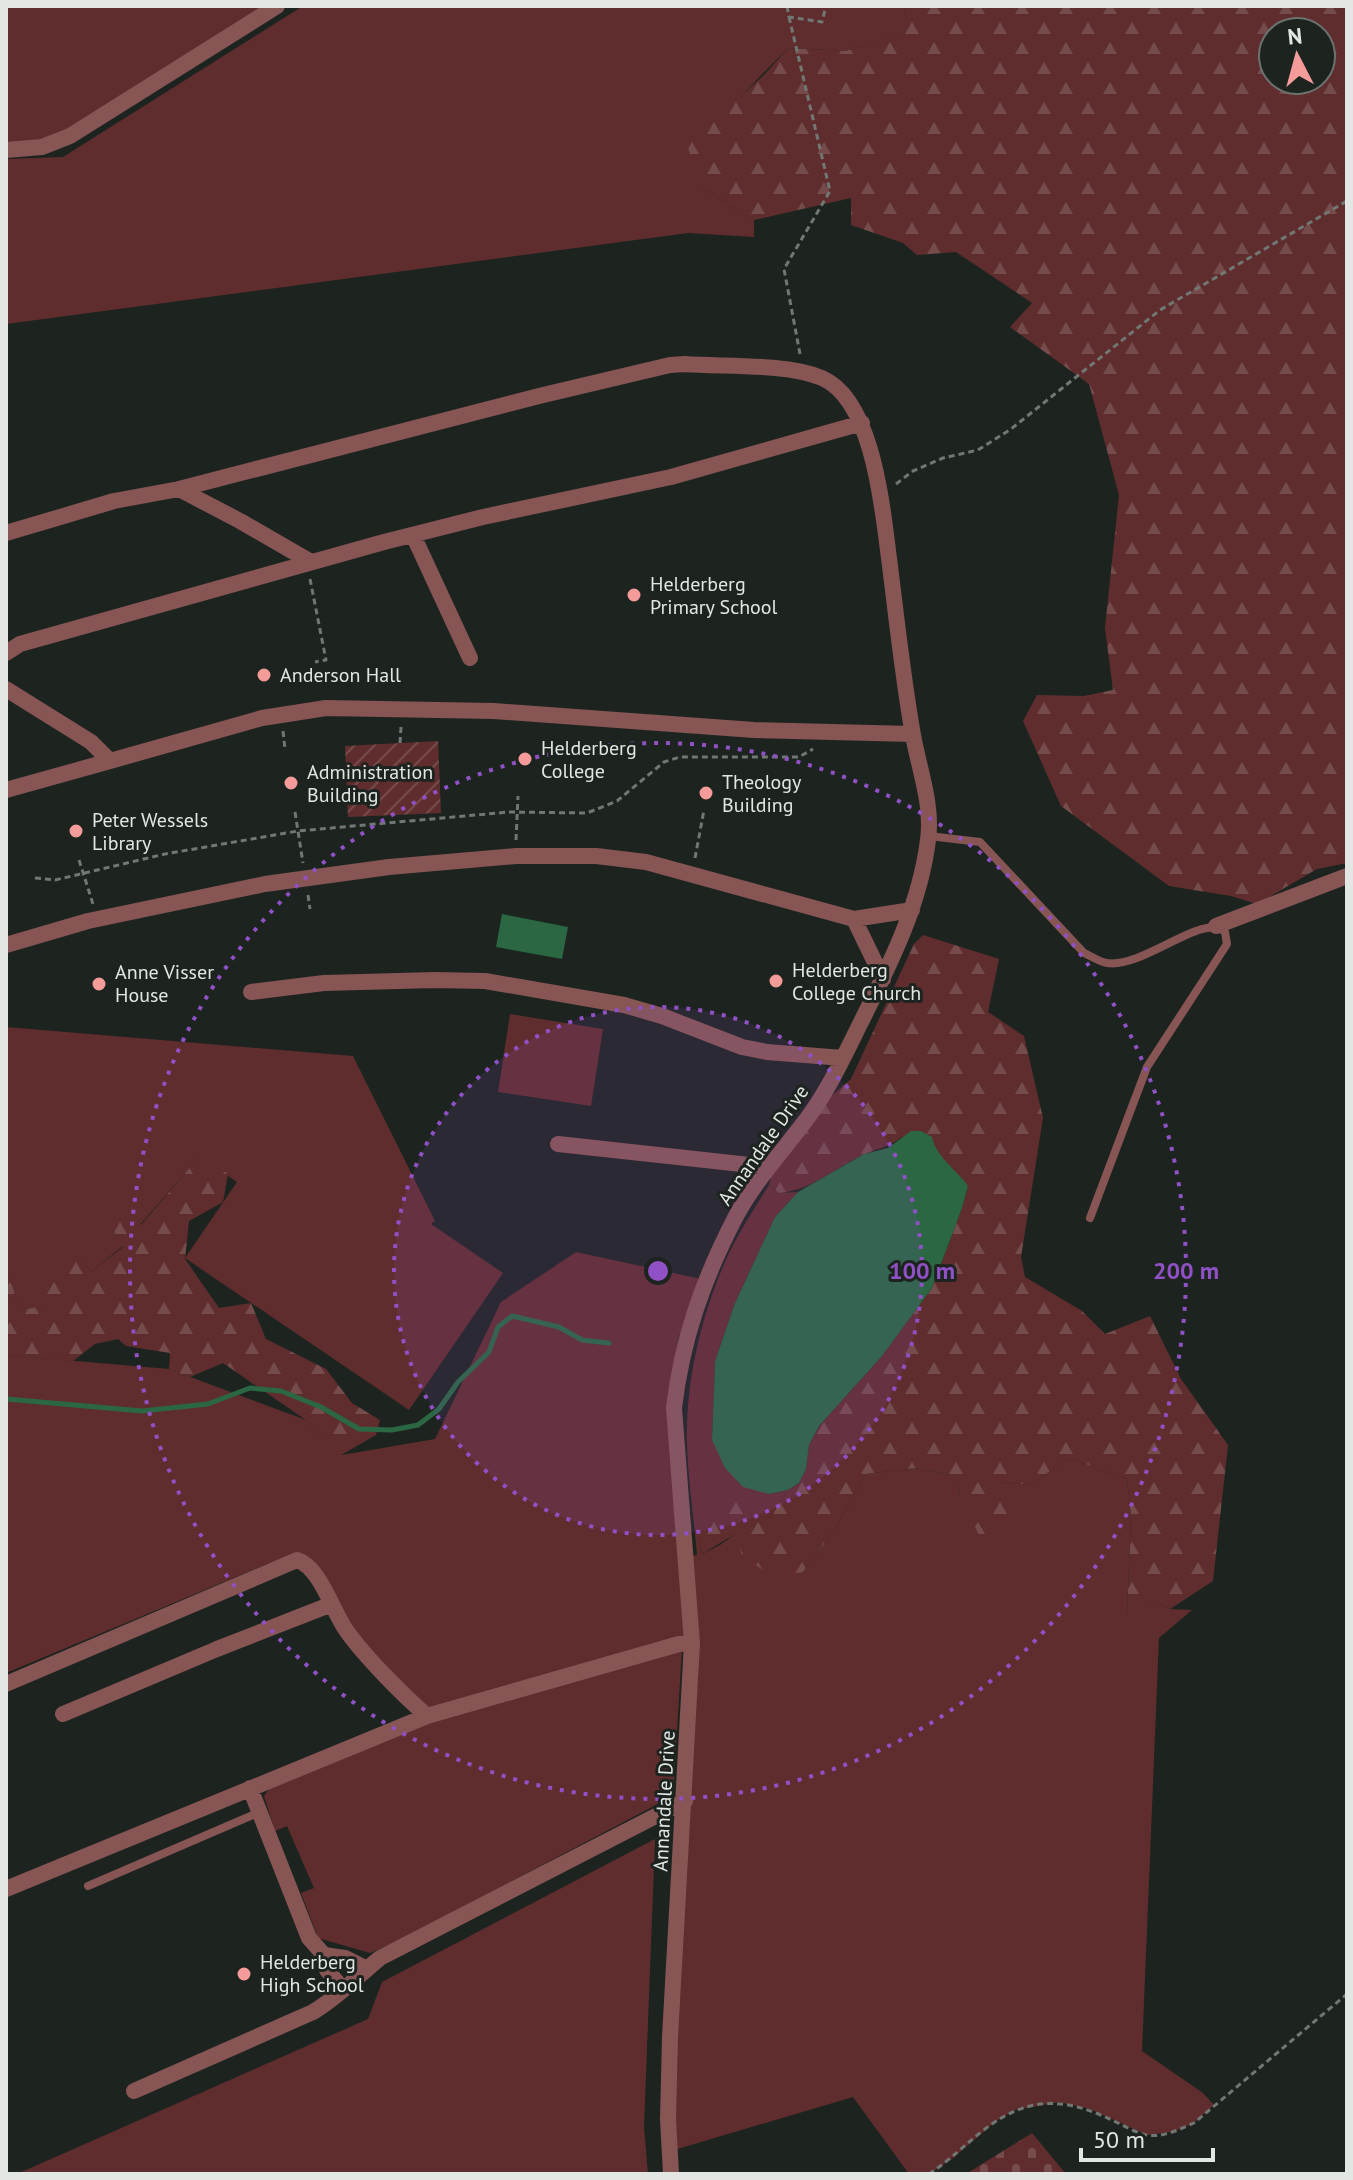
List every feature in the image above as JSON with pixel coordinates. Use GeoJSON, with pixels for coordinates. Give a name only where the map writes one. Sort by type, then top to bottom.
{"type":"FeatureCollection","features":[{"type":"Feature","properties":{"kind":"street"},"geometry":{"type":"LineString","coordinates":[[6,150],[42,147],[70,136],[277,6]]}},
{"type":"Feature","properties":{"kind":"street"},"geometry":{"type":"LineString","coordinates":[[6,533],[114,501],[179,489],[670,365],[803,373]]}},
{"type":"Feature","properties":{"kind":"street","name":"Annandale Drive"},"geometry":{"type":"LineString","coordinates":[[671,2174],[668,2119],[670,2037],[692,1643],[674,1408],[678,1371],[685,1339],[706,1282],[736,1216],[768,1167],[809,1115],[843,1058],[883,979],[912,910],[929,836],[929,812],[913,734],[880,496],[862,423],[848,398],[831,383],[803,373]]}},
{"type":"Feature","properties":{"kind":"street"},"geometry":{"type":"LineString","coordinates":[[6,653],[20,644],[413,535],[671,477],[862,423]]}},
{"type":"Feature","properties":{"kind":"street"},"geometry":{"type":"LineString","coordinates":[[179,489],[309,563]]}},
{"type":"Feature","properties":{"kind":"street"},"geometry":{"type":"LineString","coordinates":[[413,535],[470,658]]}},
{"type":"Feature","properties":{"kind":"street"},"geometry":{"type":"LineString","coordinates":[[6,689],[91,742],[110,761]]}},
{"type":"Feature","properties":{"kind":"street"},"geometry":{"type":"LineString","coordinates":[[6,790],[262,718],[326,708],[494,711],[754,730],[913,734]]}},
{"type":"Feature","properties":{"kind":"street"},"geometry":{"type":"LineString","coordinates":[[6,945],[88,921],[316,876],[516,856],[596,856],[635,860],[854,919],[912,910]]}},
{"type":"Feature","properties":{"kind":"street"},"geometry":{"type":"LineString","coordinates":[[1216,926],[1347,876]]}},
{"type":"Feature","properties":{"kind":"street"},"geometry":{"type":"LineString","coordinates":[[854,919],[883,979]]}},
{"type":"Feature","properties":{"kind":"street"},"geometry":{"type":"LineString","coordinates":[[251,992],[324,983],[485,981],[624,1005],[742,1047],[843,1058]]}},
{"type":"Feature","properties":{"kind":"street"},"geometry":{"type":"LineString","coordinates":[[558,1144],[768,1167]]}},
{"type":"Feature","properties":{"kind":"street"},"geometry":{"type":"LineString","coordinates":[[6,1684],[294,1560],[310,1567],[346,1630],[427,1716]]}},
{"type":"Feature","properties":{"kind":"street"},"geometry":{"type":"LineString","coordinates":[[63,1714],[332,1604]]}},
{"type":"Feature","properties":{"kind":"street"},"geometry":{"type":"LineString","coordinates":[[6,1889],[427,1716],[679,1644],[692,1643]]}},
{"type":"Feature","properties":{"kind":"street"},"geometry":{"type":"LineString","coordinates":[[250,1788],[309,1938],[324,1955],[327,1970],[342,1988]]}},
{"type":"Feature","properties":{"kind":"street"},"geometry":{"type":"LineString","coordinates":[[134,2091],[313,2012],[380,1958],[685,1801]]}},
{"type":"Feature","properties":{"kind":"street"},"geometry":{"type":"LineString","coordinates":[[324,1955],[345,1958],[367,1969]]}},
{"type":"Feature","properties":{"kind":"lane"},"geometry":{"type":"LineString","coordinates":[[929,836],[980,842],[1084,953],[1107,963],[1146,956],[1188,933],[1216,926],[1225,932],[1227,944],[1147,1067],[1090,1218]]}},
{"type":"Feature","properties":{"kind":"lane"},"geometry":{"type":"LineString","coordinates":[[88,1886],[261,1811]]}},
{"type":"Feature","properties":{"kind":"path"},"geometry":{"type":"LineString","coordinates":[[787,6],[830,191],[784,269],[803,373]]}},
{"type":"Feature","properties":{"kind":"path"},"geometry":{"type":"LineString","coordinates":[[789,17],[822,22],[826,6]]}},
{"type":"Feature","properties":{"kind":"path"},"geometry":{"type":"LineString","coordinates":[[880,496],[913,471],[943,458],[978,450],[1011,429],[1160,310],[1347,201]]}},
{"type":"Feature","properties":{"kind":"path"},"geometry":{"type":"LineString","coordinates":[[309,563],[326,660],[315,662]]}},
{"type":"Feature","properties":{"kind":"path"},"geometry":{"type":"LineString","coordinates":[[281,721],[285,749]]}},
{"type":"Feature","properties":{"kind":"path"},"geometry":{"type":"LineString","coordinates":[[35,878],[55,880],[165,854],[298,831],[517,812],[576,814],[598,811],[617,801],[664,762],[675,758],[799,757],[813,749]]}},
{"type":"Feature","properties":{"kind":"path"},"geometry":{"type":"LineString","coordinates":[[516,843],[518,796]]}},
{"type":"Feature","properties":{"kind":"path"},"geometry":{"type":"LineString","coordinates":[[692,874],[704,810]]}},
{"type":"Feature","properties":{"kind":"path"},"geometry":{"type":"LineString","coordinates":[[295,812],[303,863]]}},
{"type":"Feature","properties":{"kind":"path"},"geometry":{"type":"LineString","coordinates":[[79,860],[94,909]]}},
{"type":"Feature","properties":{"kind":"path"},"geometry":{"type":"LineString","coordinates":[[929,2174],[1014,2110],[1059,2102],[1090,2109],[1147,2135],[1172,2132],[1194,2123],[1347,1994]]}},
{"type":"Feature","properties":{"kind":"green space"},"geometry":{"type":"Polygon","coordinates":[[[6,6],[277,6],[82,129],[6,150],[6,6]]]}},
{"type":"Feature","properties":{"kind":"green space"},"geometry":{"type":"Polygon","coordinates":[[[303,6],[904,6],[907,31],[846,51],[788,48],[739,98],[699,186],[754,220],[754,237],[688,233],[6,324],[6,159],[63,157],[303,6]]]}},
{"type":"Feature","properties":{"kind":"green space"},"geometry":{"type":"Polygon","coordinates":[[[904,6],[1347,6],[1347,863],[1317,869],[1257,904],[1231,896],[1169,886],[1061,806],[1023,721],[1037,695],[1084,696],[1113,690],[1105,628],[1119,495],[1089,384],[1010,327],[1032,303],[956,252],[917,255],[903,243],[851,225],[851,198],[754,220],[699,186],[687,144],[764,75],[788,48],[846,51],[906,31],[904,6]]]}},
{"type":"Feature","properties":{"kind":"green space"},"geometry":{"type":"Polygon","coordinates":[[[438,741],[441,813],[348,817],[345,746],[438,741]]]}},
{"type":"Feature","properties":{"kind":"green space"},"geometry":{"type":"Polygon","coordinates":[[[923,935],[999,959],[988,1012],[1024,1036],[1043,1118],[1021,1257],[1025,1277],[1082,1311],[1105,1334],[1150,1316],[1181,1379],[1228,1445],[1213,1581],[1170,1609],[1156,1602],[1127,1616],[1131,1516],[1127,1479],[1068,1458],[1031,1485],[1002,1482],[1018,1512],[997,1539],[979,1535],[960,1496],[956,1476],[916,1468],[865,1474],[834,1531],[803,1572],[774,1577],[742,1556],[735,1534],[702,1554],[698,1529],[721,1498],[733,1493],[748,1505],[748,1514],[770,1518],[788,1490],[799,1483],[806,1469],[809,1445],[819,1426],[882,1356],[932,1288],[962,1208],[968,1186],[902,1137],[801,1188],[779,1193],[769,1185],[774,1164],[809,1115],[851,1079],[914,944],[923,935]]]}},
{"type":"Feature","properties":{"kind":"green space"},"geometry":{"type":"Polygon","coordinates":[[[510,1014],[603,1029],[591,1106],[498,1092],[510,1014]]]}},
{"type":"Feature","properties":{"kind":"green space"},"geometry":{"type":"Polygon","coordinates":[[[6,1027],[353,1056],[435,1221],[431,1224],[503,1273],[409,1410],[185,1258],[237,1182],[196,1154],[192,1165],[140,1225],[113,1230],[123,1246],[91,1272],[77,1255],[45,1305],[19,1312],[9,1274],[6,1273],[6,1027]]]}},
{"type":"Feature","properties":{"kind":"green space"},"geometry":{"type":"Polygon","coordinates":[[[196,1153],[228,1174],[223,1202],[189,1221],[185,1259],[219,1308],[251,1303],[266,1339],[326,1369],[352,1403],[380,1420],[376,1435],[341,1455],[306,1420],[223,1363],[190,1377],[169,1369],[170,1353],[126,1346],[118,1339],[95,1344],[73,1361],[6,1355],[6,1273],[9,1273],[19,1311],[45,1305],[48,1281],[77,1254],[91,1272],[123,1247],[113,1230],[111,1214],[131,1216],[141,1225],[192,1165],[196,1153]]]}},
{"type":"Feature","properties":{"kind":"green space"},"geometry":{"type":"Polygon","coordinates":[[[769,1185],[779,1193],[798,1192],[775,1217],[735,1303],[715,1361],[712,1440],[769,1494],[788,1490],[770,1518],[748,1514],[708,1515],[698,1529],[702,1554],[735,1534],[803,1572],[834,1531],[865,1474],[916,1468],[956,1476],[960,1496],[1001,1482],[1031,1485],[1068,1458],[1127,1479],[1131,1516],[1127,1615],[1156,1602],[1170,1609],[1192,1610],[1159,1638],[1142,2051],[1203,2093],[1214,2105],[1194,2123],[1172,2132],[1147,2135],[1090,2109],[1059,2102],[1015,2110],[929,2174],[909,2174],[853,2097],[674,2150],[691,1556],[697,1555],[688,1459],[689,1395],[704,1319],[721,1271],[769,1185]]]}},
{"type":"Feature","properties":{"kind":"green space"},"geometry":{"type":"Polygon","coordinates":[[[576,1252],[701,1279],[679,1336],[668,1407],[684,1636],[437,1710],[416,1703],[350,1628],[296,1554],[6,1673],[6,1355],[169,1369],[306,1420],[342,1455],[435,1439],[501,1302],[576,1252]]]}},
{"type":"Feature","properties":{"kind":"green space"},"geometry":{"type":"Polygon","coordinates":[[[682,1649],[673,1796],[370,1953],[318,1938],[301,1893],[314,1888],[287,1826],[275,1831],[264,1796],[274,1782],[429,1722],[682,1649]]]}},
{"type":"Feature","properties":{"kind":"green space"},"geometry":{"type":"Polygon","coordinates":[[[655,1839],[644,2127],[648,2174],[17,2174],[368,2019],[382,1982],[655,1839]]]}},
{"type":"Feature","properties":{"kind":"green space"},"geometry":{"type":"Polygon","coordinates":[[[1032,2133],[1066,2174],[966,2174],[1032,2133]]]}},
{"type":"Feature","properties":{"kind":"shaded area"},"geometry":{"type":"Polygon","coordinates":[[[502,914],[568,927],[562,959],[496,947],[502,914]]]}},
{"type":"Feature","properties":{"kind":"shaded area"},"geometry":{"type":"Polygon","coordinates":[[[911,1131],[921,1131],[932,1137],[942,1157],[968,1186],[932,1288],[882,1356],[819,1426],[809,1445],[806,1469],[799,1483],[788,1490],[769,1494],[743,1487],[725,1468],[712,1440],[715,1361],[735,1303],[775,1217],[798,1192],[864,1154],[888,1148],[911,1131]]]}},
{"type":"Feature","properties":{"kind":"waterway"},"geometry":{"type":"LineString","coordinates":[[6,1399],[142,1411],[208,1404],[250,1388],[281,1391],[321,1407],[359,1429],[392,1430],[418,1425],[439,1409],[458,1382],[489,1352],[498,1327],[512,1316],[559,1327],[582,1340],[609,1343]]}},
{"type":"Feature","properties":{"kind":"place","name":"Helderberg Primary School"},"geometry":{"type":"Point","coordinates":[634,595]}},
{"type":"Feature","properties":{"kind":"place","name":"Anderson Hall"},"geometry":{"type":"Point","coordinates":[264,675]}},
{"type":"Feature","properties":{"kind":"place","name":"Helderberg College"},"geometry":{"type":"Point","coordinates":[525,759]}},
{"type":"Feature","properties":{"kind":"place","name":"Administration Building"},"geometry":{"type":"Point","coordinates":[291,783]}},
{"type":"Feature","properties":{"kind":"place","name":"Theology Building"},"geometry":{"type":"Point","coordinates":[706,793]}},
{"type":"Feature","properties":{"kind":"place","name":"Peter Wessels Library"},"geometry":{"type":"Point","coordinates":[76,831]}},
{"type":"Feature","properties":{"kind":"place","name":"Helderberg College Church"},"geometry":{"type":"Point","coordinates":[776,981]}},
{"type":"Feature","properties":{"kind":"place","name":"Anne Visser House"},"geometry":{"type":"Point","coordinates":[99,984]}},
{"type":"Feature","properties":{"kind":"place","name":"Helderberg High School"},"geometry":{"type":"Point","coordinates":[244,1974]}}]}
